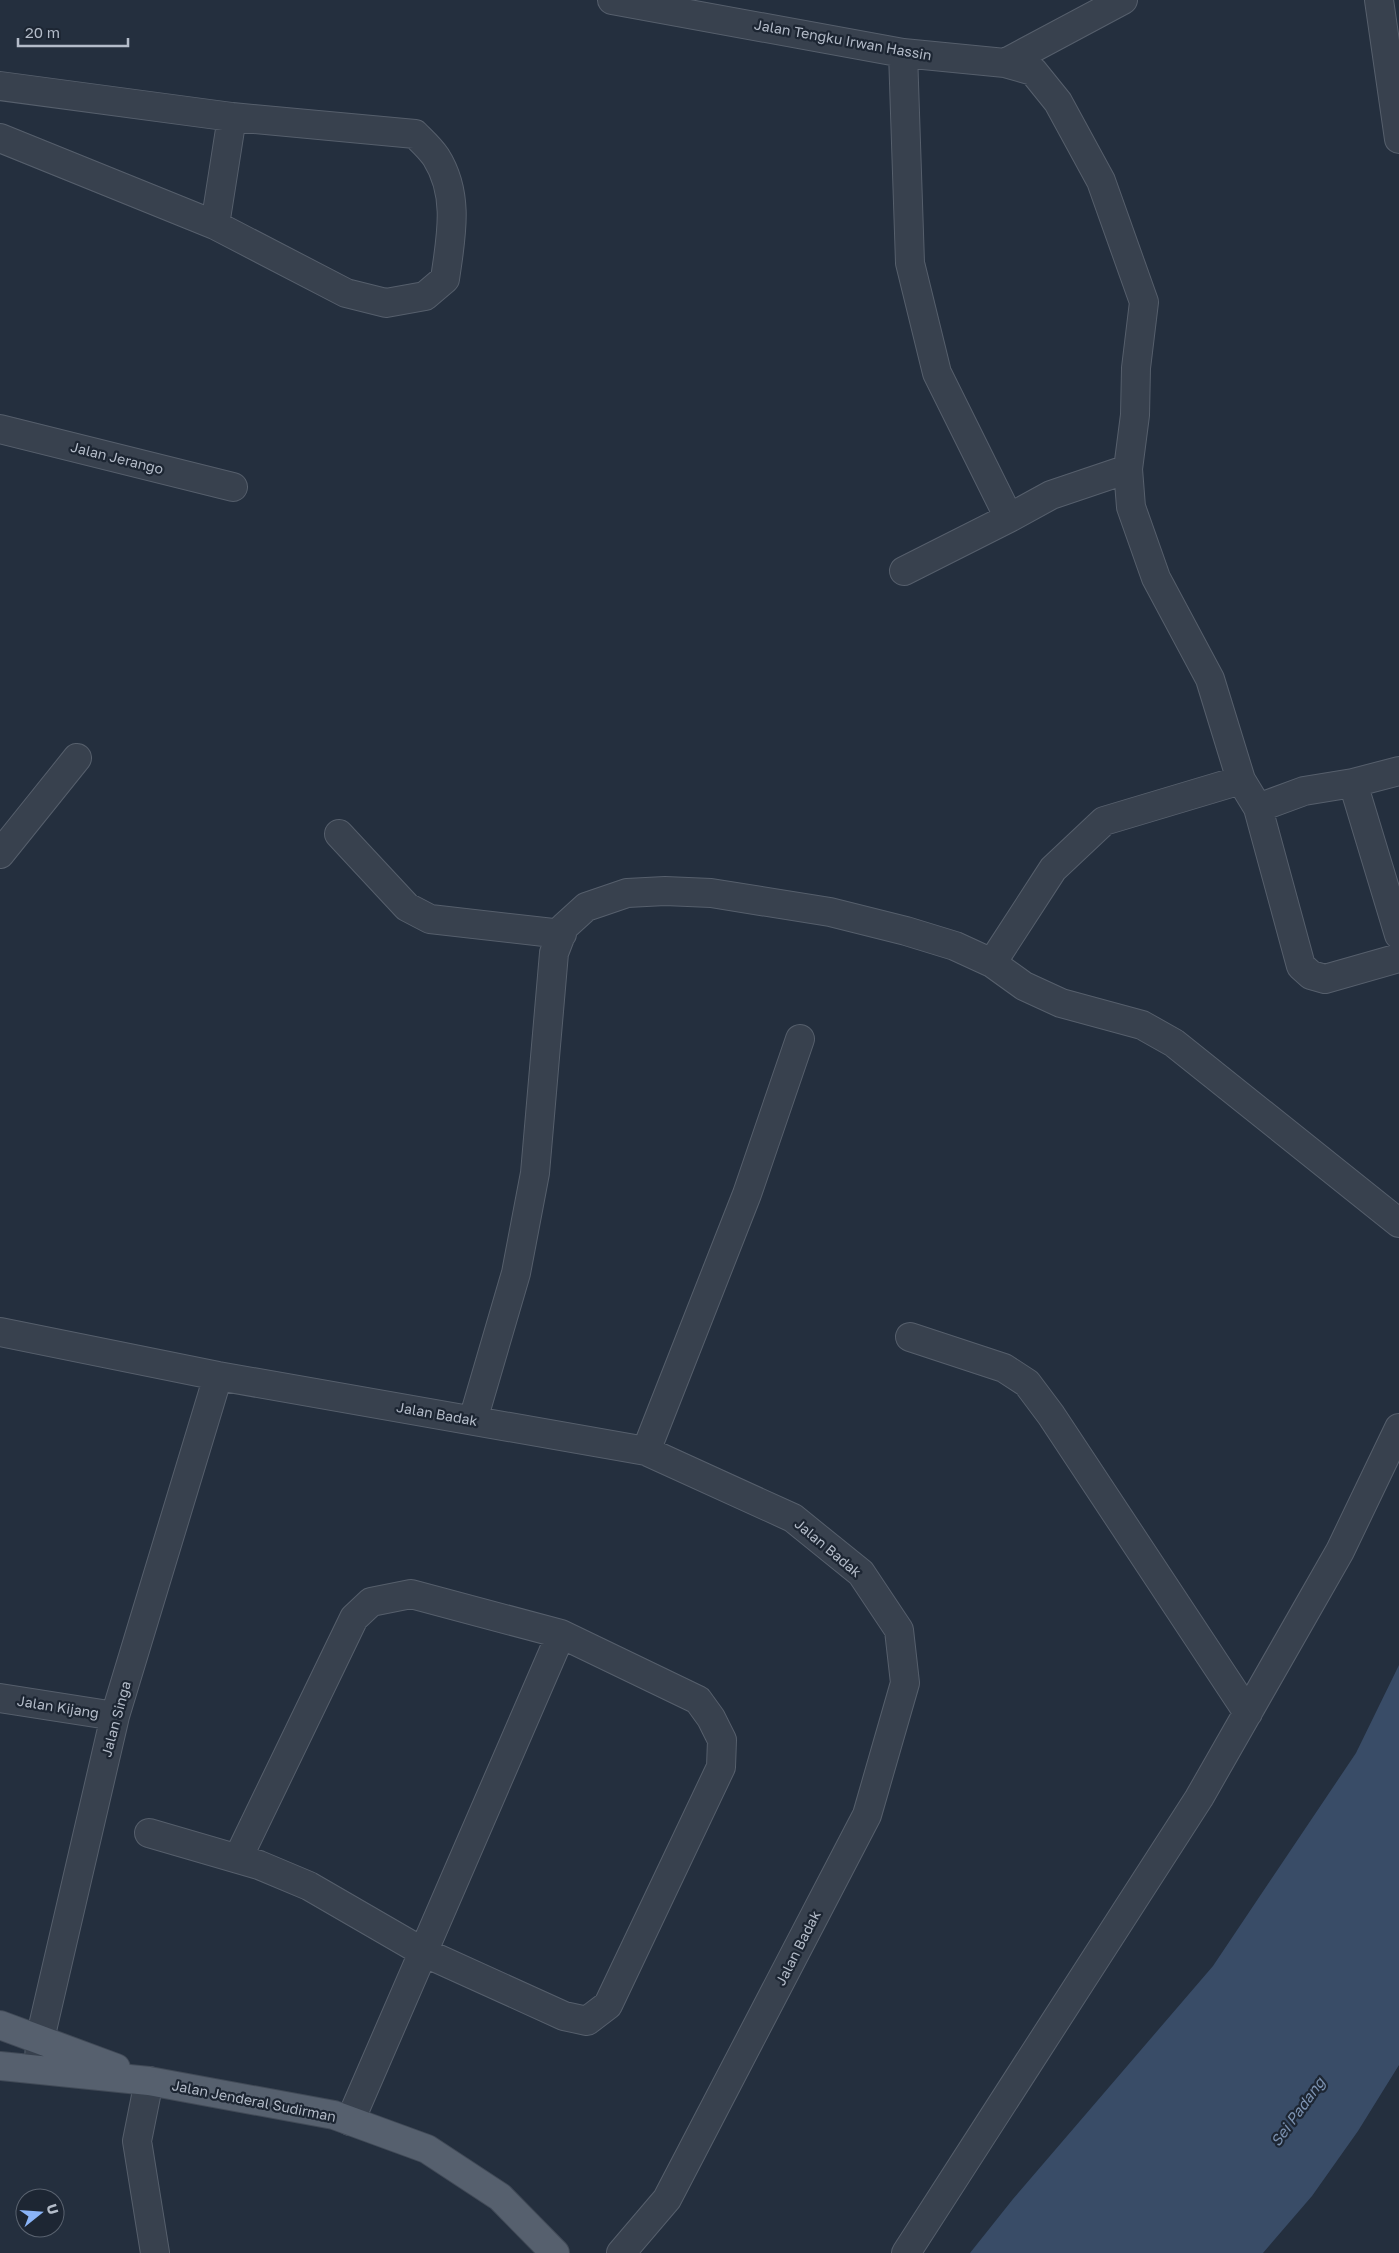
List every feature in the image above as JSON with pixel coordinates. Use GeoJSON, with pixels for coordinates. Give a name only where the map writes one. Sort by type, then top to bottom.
{"type":"FeatureCollection","features":[{"type":"Feature","properties":{"kind":"main road","name":"Jalan Jenderal Sudirman"},"geometry":{"type":"LineString","coordinates":[[0,2025],[150,2081]]}},
{"type":"Feature","properties":{"kind":"main road","name":"Jalan Jenderal Sudirman"},"geometry":{"type":"LineString","coordinates":[[0,2066],[150,2081],[334,2115],[427,2149],[500,2197],[555,2253]]}},
{"type":"Feature","properties":{"kind":"street","name":"Jalan Tengku Irwan Hassin"},"geometry":{"type":"LineString","coordinates":[[612,0],[903,53],[1005,63],[1034,71],[1058,102],[1101,182],[1144,302],[1136,368],[1135,415],[1128,469],[1132,507],[1156,578],[1210,679],[1241,780],[1258,808],[1301,966],[1310,975],[1326,978],[1399,958]]}},
{"type":"Feature","properties":{"kind":"street"},"geometry":{"type":"LineString","coordinates":[[1005,63],[1123,0]]}},
{"type":"Feature","properties":{"kind":"street"},"geometry":{"type":"LineString","coordinates":[[1379,0],[1399,139]]}},
{"type":"Feature","properties":{"kind":"street"},"geometry":{"type":"LineString","coordinates":[[903,53],[910,263],[937,373],[1009,518]]}},
{"type":"Feature","properties":{"kind":"street"},"geometry":{"type":"LineString","coordinates":[[0,86],[232,117],[415,134],[435,156],[446,177],[453,221],[445,279],[425,296],[386,303],[346,293],[215,225],[0,138]]}},
{"type":"Feature","properties":{"kind":"street"},"geometry":{"type":"LineString","coordinates":[[215,225],[232,117]]}},
{"type":"Feature","properties":{"kind":"street","name":"Jalan Jerango"},"geometry":{"type":"LineString","coordinates":[[0,429],[234,487]]}},
{"type":"Feature","properties":{"kind":"street"},"geometry":{"type":"LineString","coordinates":[[904,571],[1051,495],[1128,469]]}},
{"type":"Feature","properties":{"kind":"street"},"geometry":{"type":"LineString","coordinates":[[0,854],[77,758]]}},
{"type":"Feature","properties":{"kind":"street"},"geometry":{"type":"LineString","coordinates":[[1258,808],[1304,791],[1353,783],[1399,771]]}},
{"type":"Feature","properties":{"kind":"street"},"geometry":{"type":"LineString","coordinates":[[992,963],[1054,869],[1104,821],[1241,780]]}},
{"type":"Feature","properties":{"kind":"street"},"geometry":{"type":"LineString","coordinates":[[1353,783],[1399,935]]}},
{"type":"Feature","properties":{"kind":"street"},"geometry":{"type":"LineString","coordinates":[[339,834],[406,907],[430,918],[562,934]]}},
{"type":"Feature","properties":{"kind":"street"},"geometry":{"type":"LineString","coordinates":[[473,1420],[516,1273],[535,1173],[554,953],[564,927],[586,907],[627,893],[666,891],[702,893],[830,912],[896,928],[955,946],[992,963],[1024,986],[1061,1003],[1142,1025],[1174,1043],[1399,1224]]}},
{"type":"Feature","properties":{"kind":"street"},"geometry":{"type":"LineString","coordinates":[[646,1451],[748,1194],[800,1039]]}},
{"type":"Feature","properties":{"kind":"street","name":"Jalan Badak"},"geometry":{"type":"LineString","coordinates":[[0,1332],[218,1376],[646,1451],[793,1518],[861,1573],[899,1630],[905,1683],[867,1815],[667,2199],[631,2250]]}},
{"type":"Feature","properties":{"kind":"street"},"geometry":{"type":"LineString","coordinates":[[910,1337],[1004,1368],[1027,1383],[1051,1415],[1248,1713]]}},
{"type":"Feature","properties":{"kind":"street","name":"Jalan Singa"},"geometry":{"type":"LineString","coordinates":[[39,2069],[40,2039],[115,1716],[218,1376]]}},
{"type":"Feature","properties":{"kind":"street"},"geometry":{"type":"LineString","coordinates":[[906,2253],[1199,1798],[1340,1551],[1399,1428]]}},
{"type":"Feature","properties":{"kind":"street"},"geometry":{"type":"LineString","coordinates":[[150,1833],[259,1865],[309,1886],[423,1952],[564,2016],[587,2021],[608,2005],[721,1767],[722,1740],[711,1718],[698,1700],[561,1634],[411,1594],[371,1602],[354,1618],[238,1858]]}},
{"type":"Feature","properties":{"kind":"street"},"geometry":{"type":"LineString","coordinates":[[350,2121],[561,1634]]}},
{"type":"Feature","properties":{"kind":"street","name":"Jalan Kijang"},"geometry":{"type":"LineString","coordinates":[[0,1698],[115,1716]]}},
{"type":"Feature","properties":{"kind":"street"},"geometry":{"type":"LineString","coordinates":[[150,2081],[137,2141],[155,2253]]}},
{"type":"Feature","properties":{"kind":"water","name":"Sei Padang"},"geometry":{"type":"Polygon","coordinates":[[[1399,1665],[1399,2065],[1358,2131],[1312,2196],[1263,2253],[970,2253],[1013,2199],[1213,1966],[1356,1753],[1399,1665]]]}}]}
